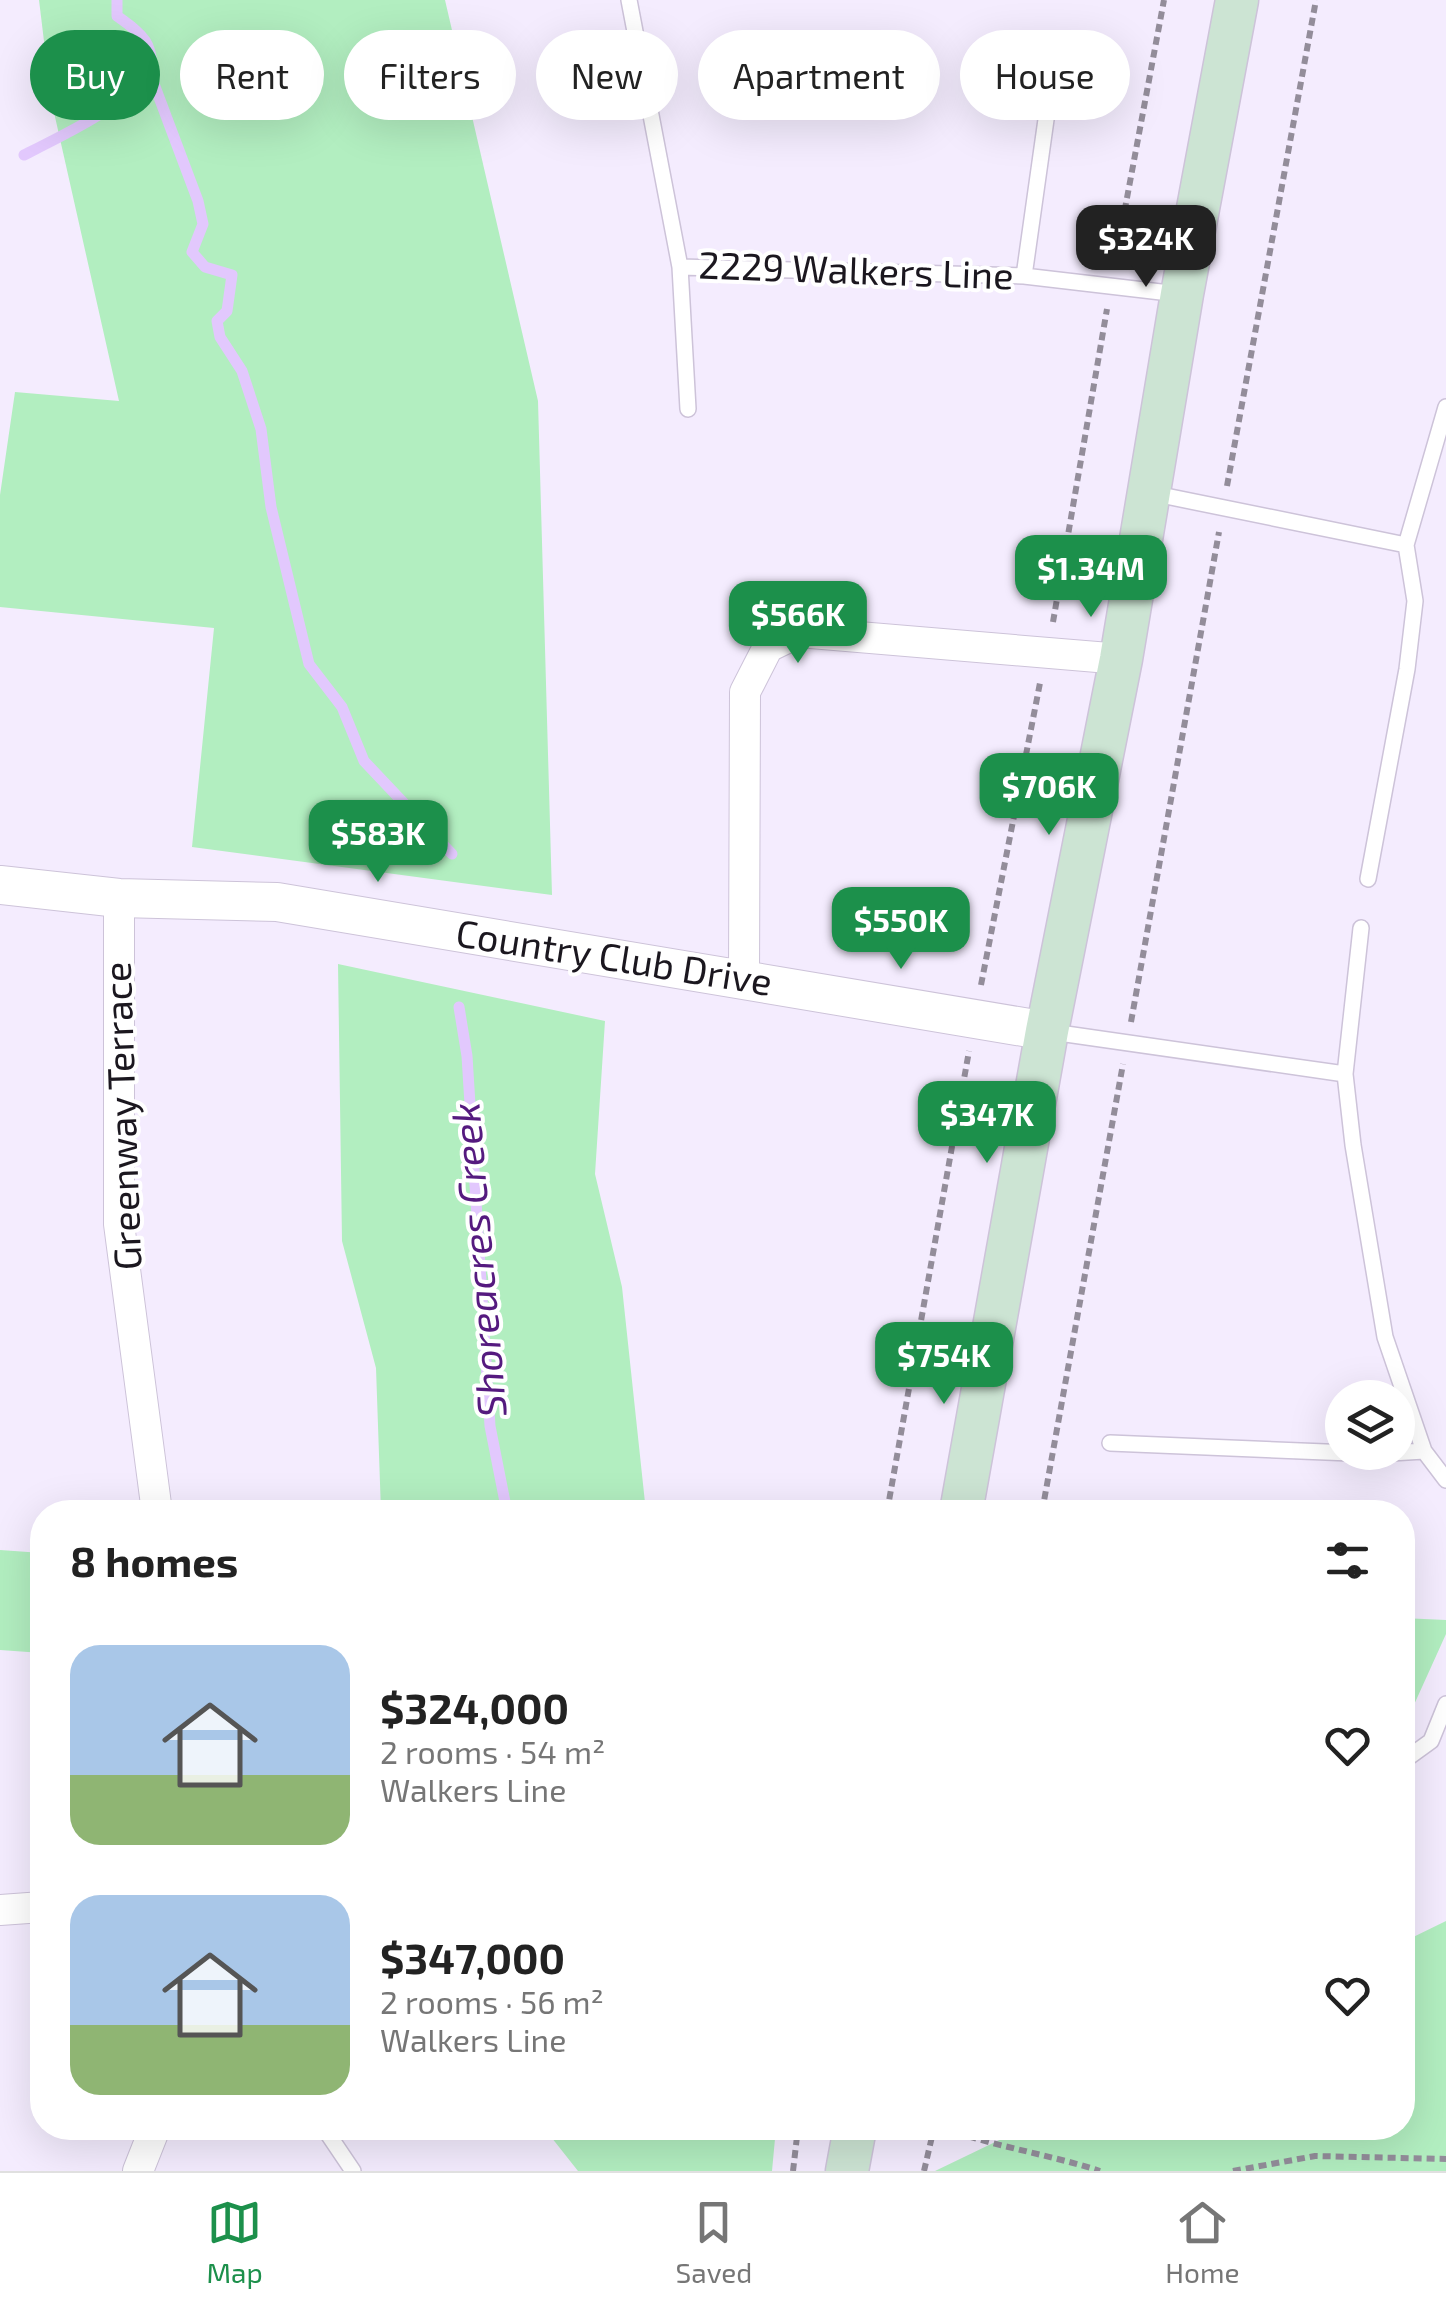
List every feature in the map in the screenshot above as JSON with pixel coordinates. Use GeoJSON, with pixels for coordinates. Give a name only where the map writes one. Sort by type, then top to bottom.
{"type":"FeatureCollection","features":[{"type":"Feature","properties":{"kind":"main road"},"geometry":{"type":"LineString","coordinates":[[964,1500],[1048,1031],[1121,659],[1182,294],[1238,0]]}},
{"type":"Feature","properties":{"kind":"main road"},"geometry":{"type":"LineString","coordinates":[[847,2171],[852,2140]]}},
{"type":"Feature","properties":{"kind":"street"},"geometry":{"type":"LineString","coordinates":[[744,980],[745,692],[768,647],[799,632],[1121,659]]}},
{"type":"Feature","properties":{"kind":"street","name":"Country Club Drive"},"geometry":{"type":"LineString","coordinates":[[0,885],[118,898],[277,902],[1048,1031]]}},
{"type":"Feature","properties":{"kind":"street","name":"Greenway Terrace"},"geometry":{"type":"LineString","coordinates":[[118,898],[119,1224],[155,1500]]}},
{"type":"Feature","properties":{"kind":"street"},"geometry":{"type":"LineString","coordinates":[[0,1910],[30,1908]]}},
{"type":"Feature","properties":{"kind":"street"},"geometry":{"type":"LineString","coordinates":[[138,2171],[150,2140]]}},
{"type":"Feature","properties":{"kind":"lane","name":"2229 Walkers Line"},"geometry":{"type":"LineString","coordinates":[[630,0],[680,267],[1024,276],[1182,294]]}},
{"type":"Feature","properties":{"kind":"lane"},"geometry":{"type":"LineString","coordinates":[[1024,276],[1046,120]]}},
{"type":"Feature","properties":{"kind":"lane"},"geometry":{"type":"LineString","coordinates":[[680,267],[688,409]]}},
{"type":"Feature","properties":{"kind":"lane"},"geometry":{"type":"LineString","coordinates":[[1368,878],[1407,669],[1415,602],[1406,546],[1446,408]]}},
{"type":"Feature","properties":{"kind":"lane"},"geometry":{"type":"LineString","coordinates":[[1149,493],[1406,546]]}},
{"type":"Feature","properties":{"kind":"lane"},"geometry":{"type":"LineString","coordinates":[[1361,928],[1345,1074],[1353,1145],[1385,1336],[1424,1452],[1446,1480]]}},
{"type":"Feature","properties":{"kind":"lane"},"geometry":{"type":"LineString","coordinates":[[1048,1031],[1345,1074]]}},
{"type":"Feature","properties":{"kind":"lane"},"geometry":{"type":"LineString","coordinates":[[1110,1442],[1375,1454],[1424,1452]]}},
{"type":"Feature","properties":{"kind":"lane"},"geometry":{"type":"LineString","coordinates":[[1415,1753],[1431,1741],[1446,1704]]}},
{"type":"Feature","properties":{"kind":"lane"},"geometry":{"type":"LineString","coordinates":[[332,2140],[353,2171]]}},
{"type":"Feature","properties":{"kind":"path"},"geometry":{"type":"LineString","coordinates":[[888,1500],[1030,723],[1048,653],[1164,0]]}},
{"type":"Feature","properties":{"kind":"path"},"geometry":{"type":"LineString","coordinates":[[1044,1500],[1316,0]]}},
{"type":"Feature","properties":{"kind":"path"},"geometry":{"type":"LineString","coordinates":[[793,2171],[797,2140]]}},
{"type":"Feature","properties":{"kind":"path"},"geometry":{"type":"LineString","coordinates":[[924,2171],[931,2140]]}},
{"type":"Feature","properties":{"kind":"path"},"geometry":{"type":"LineString","coordinates":[[976,2140],[1100,2171]]}},
{"type":"Feature","properties":{"kind":"path"},"geometry":{"type":"LineString","coordinates":[[1233,2171],[1316,2156],[1446,2159]]}},
{"type":"Feature","properties":{"kind":"green space"},"geometry":{"type":"Polygon","coordinates":[[[39,0],[445,0],[452,30],[344,30],[344,120],[473,120],[538,401],[552,895],[192,847],[214,628],[0,607],[0,495],[15,392],[119,401],[56,120],[160,120],[160,30],[43,30],[39,0]]]}},
{"type":"Feature","properties":{"kind":"green space"},"geometry":{"type":"Polygon","coordinates":[[[338,964],[605,1021],[595,1174],[622,1287],[645,1500],[381,1500],[376,1368],[342,1241],[338,964]]]}},
{"type":"Feature","properties":{"kind":"green space"},"geometry":{"type":"Polygon","coordinates":[[[0,1550],[30,1552],[30,1652],[0,1650],[0,1550]]]}},
{"type":"Feature","properties":{"kind":"green space"},"geometry":{"type":"Polygon","coordinates":[[[1415,1619],[1446,1620],[1446,1634],[1415,1703],[1415,1619]]]}},
{"type":"Feature","properties":{"kind":"green space"},"geometry":{"type":"Polygon","coordinates":[[[1446,1921],[1446,2171],[935,2171],[999,2140],[1415,2140],[1415,1936],[1446,1921]]]}},
{"type":"Feature","properties":{"kind":"green space"},"geometry":{"type":"Polygon","coordinates":[[[553,2140],[775,2140],[772,2171],[578,2171],[553,2140]]]}},
{"type":"Feature","properties":{"kind":"waterway","name":"Shoreacres Creek"},"geometry":{"type":"LineString","coordinates":[[117,0],[117,16],[140,34],[149,47],[151,76],[198,201],[203,224],[192,252],[205,267],[232,275],[227,311],[217,321],[220,337],[242,371],[261,429],[271,507],[309,664],[342,707],[364,761],[452,854]]}},
{"type":"Feature","properties":{"kind":"waterway","name":"Shoreacres Creek"},"geometry":{"type":"LineString","coordinates":[[24,155],[89,120]]}},
{"type":"Feature","properties":{"kind":"waterway","name":"Shoreacres Creek"},"geometry":{"type":"LineString","coordinates":[[459,1007],[467,1056],[490,1426],[505,1500]]}}]}
